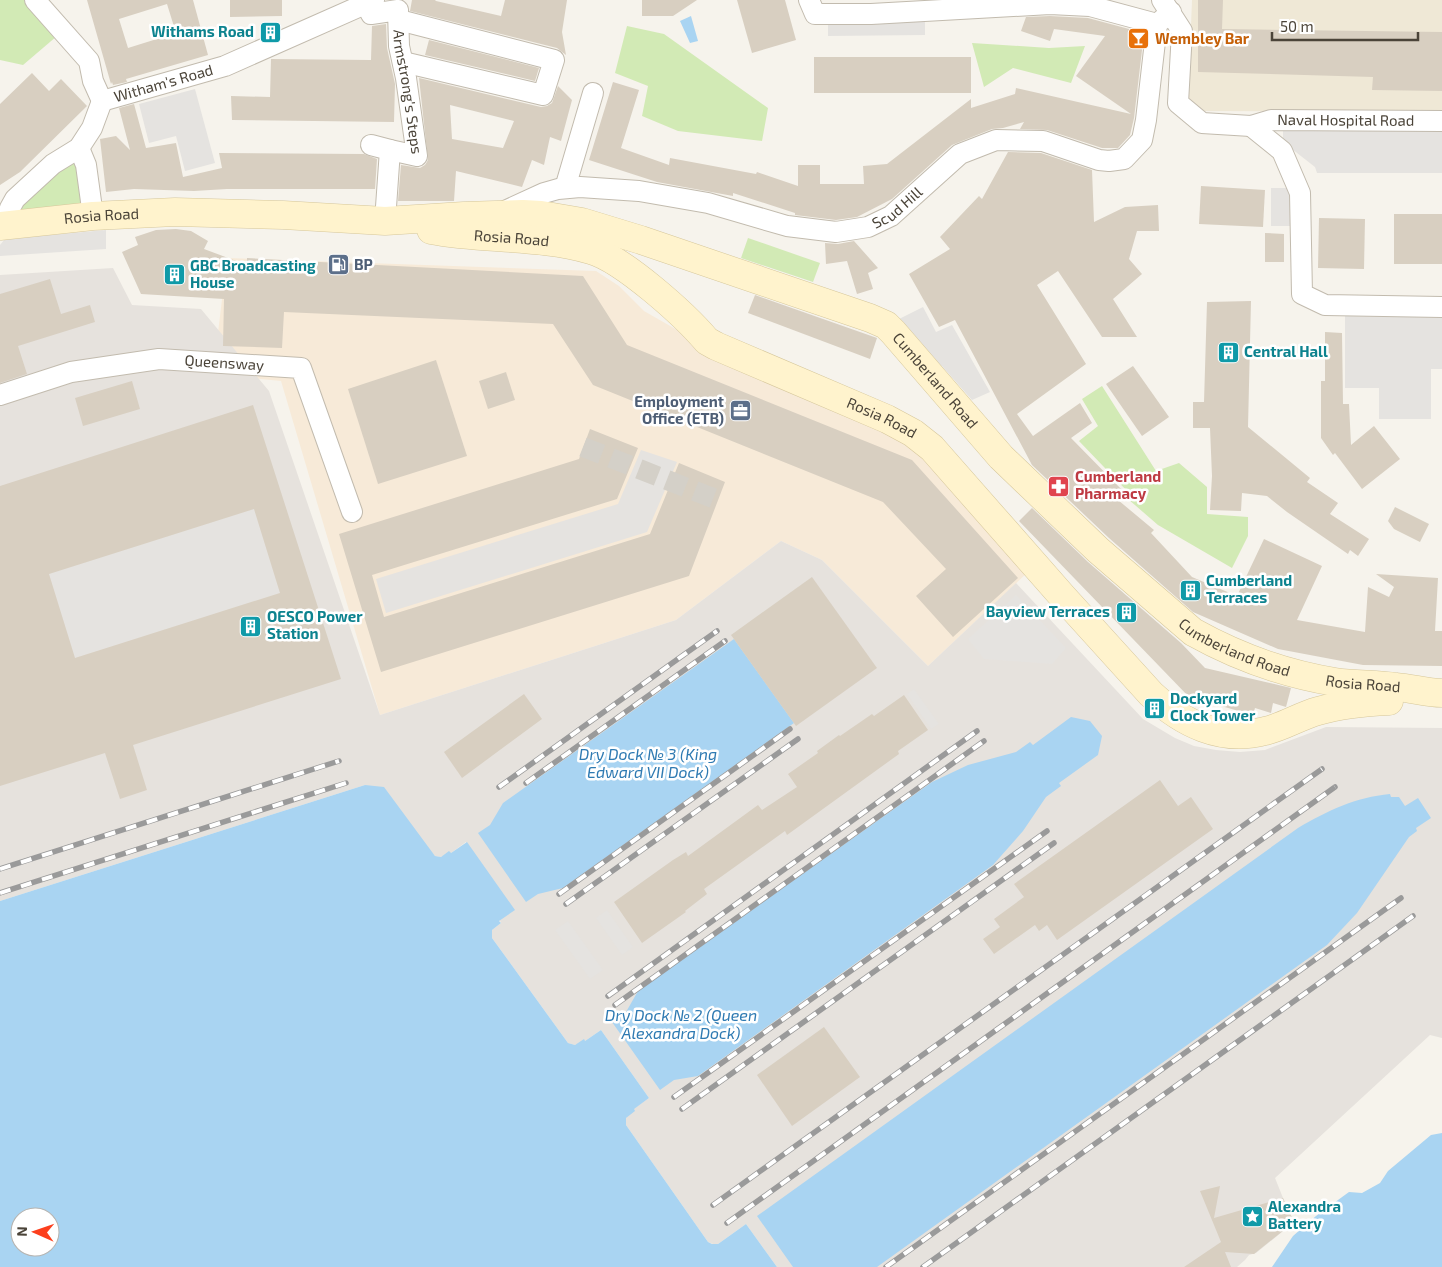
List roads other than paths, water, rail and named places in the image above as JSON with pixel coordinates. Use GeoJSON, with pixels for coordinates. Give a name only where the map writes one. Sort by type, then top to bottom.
{"type":"FeatureCollection","features":[{"type":"Feature","properties":{"kind":"main road","name":"Rosia Road"},"geometry":{"type":"LineString","coordinates":[[2,225],[93,216],[175,212],[235,213],[385,221],[498,214]]}},
{"type":"Feature","properties":{"kind":"main road","name":"Cumberland Road"},"geometry":{"type":"LineString","coordinates":[[498,214],[541,215],[582,222],[610,230],[686,254],[886,325],[1001,457],[1098,550],[1182,623],[1205,638],[1256,661],[1303,676]]}},
{"type":"Feature","properties":{"kind":"main road","name":"Rosia Road"},"geometry":{"type":"LineString","coordinates":[[385,221],[445,233],[580,247],[601,254],[626,269],[650,288],[707,341],[887,419],[912,433],[928,444],[1151,694],[1181,718],[1207,730],[1233,735],[1265,731],[1315,712],[1348,704],[1396,700],[1439,693]]}},
{"type":"Feature","properties":{"kind":"main road","name":"Rosia Road"},"geometry":{"type":"LineString","coordinates":[[1297,719],[1305,696],[1306,685],[1303,676],[1335,682],[1395,686],[1439,693]]}},
{"type":"Feature","properties":{"kind":"street"},"geometry":{"type":"LineString","coordinates":[[35,0],[90,61],[93,81],[102,101]]}},
{"type":"Feature","properties":{"kind":"street","name":"Witham's Road"},"geometry":{"type":"LineString","coordinates":[[2,225],[15,200],[53,164],[79,148],[92,128],[102,101],[225,66],[370,2]]}},
{"type":"Feature","properties":{"kind":"street","name":"Armstrong's Steps"},"geometry":{"type":"LineString","coordinates":[[370,2],[371,14],[398,10],[399,46],[417,156],[390,150]]}},
{"type":"Feature","properties":{"kind":"street"},"geometry":{"type":"LineString","coordinates":[[812,7],[872,14],[1050,4],[1163,12]]}},
{"type":"Feature","properties":{"kind":"street","name":"Naval Hospital Road"},"geometry":{"type":"LineString","coordinates":[[1163,12],[1182,31],[1178,103],[1202,123],[1251,126],[1271,120],[1442,121]]}},
{"type":"Feature","properties":{"kind":"street","name":"Scud Hill"},"geometry":{"type":"LineString","coordinates":[[498,214],[544,193],[580,187],[639,191],[708,203],[787,226],[836,232],[868,227],[891,216],[960,154],[996,140],[1043,141],[1099,160],[1109,161],[1124,158],[1142,140],[1163,12]]}},
{"type":"Feature","properties":{"kind":"street"},"geometry":{"type":"LineString","coordinates":[[399,20],[554,60],[543,95],[402,62]]}},
{"type":"Feature","properties":{"kind":"street"},"geometry":{"type":"LineString","coordinates":[[565,188],[593,94]]}},
{"type":"Feature","properties":{"kind":"street"},"geometry":{"type":"LineString","coordinates":[[1251,126],[1282,151],[1300,193],[1302,294],[1325,305],[1442,307]]}},
{"type":"Feature","properties":{"kind":"street"},"geometry":{"type":"LineString","coordinates":[[371,145],[390,150],[385,221]]}},
{"type":"Feature","properties":{"kind":"street"},"geometry":{"type":"LineString","coordinates":[[79,148],[86,165],[93,216]]}},
{"type":"Feature","properties":{"kind":"street","name":"Queensway"},"geometry":{"type":"LineString","coordinates":[[0,395],[71,372],[160,359],[301,368],[352,512]]}},
{"type":"Feature","properties":{"kind":"water"},"geometry":{"type":"Polygon","coordinates":[[[691,16],[698,41],[690,43],[680,21],[691,16]]]}},
{"type":"Feature","properties":{"kind":"water","name":"Dry Dock № 3 (King Edward VII Dock)"},"geometry":{"type":"Polygon","coordinates":[[[734,639],[794,723],[563,888],[538,894],[526,902],[478,833],[490,825],[503,803],[734,639]]]}},
{"type":"Feature","properties":{"kind":"water","name":"Dry Dock № 2 (Queen Alexandra Dock)"},"geometry":{"type":"Polygon","coordinates":[[[1071,717],[1090,721],[1102,736],[1098,755],[1059,783],[1061,786],[1046,797],[1023,831],[993,865],[698,1076],[674,1080],[660,1090],[612,1022],[626,1012],[638,991],[932,782],[968,765],[1016,752],[1030,742],[1033,745],[1071,717]]]}},
{"type":"Feature","properties":{"kind":"water"},"geometry":{"type":"Polygon","coordinates":[[[365,785],[384,787],[435,856],[441,857],[449,851],[451,853],[467,842],[515,910],[499,921],[501,923],[492,930],[492,938],[568,1043],[575,1045],[584,1039],[585,1041],[601,1030],[649,1098],[634,1109],[635,1111],[626,1118],[626,1125],[708,1242],[718,1244],[746,1224],[777,1267],[0,1267],[0,901],[365,785]]]}},
{"type":"Feature","properties":{"kind":"water"},"geometry":{"type":"Polygon","coordinates":[[[1390,794],[1391,797],[1399,797],[1405,806],[1418,798],[1431,818],[1416,828],[1417,831],[1409,837],[1357,913],[1327,945],[877,1267],[793,1267],[757,1216],[1298,828],[1342,806],[1365,798],[1390,794]]]}},
{"type":"Feature","properties":{"kind":"water"},"geometry":{"type":"Polygon","coordinates":[[[1442,1133],[1442,1267],[1272,1267],[1293,1236],[1316,1216],[1349,1192],[1362,1193],[1380,1183],[1388,1171],[1431,1135],[1442,1133]]]}},
{"type":"Feature","properties":{"kind":"tunnel"},"geometry":{"type":"LineString","coordinates":[[583,447],[718,500]]}},
{"type":"Feature","properties":{"kind":"railway"},"geometry":{"type":"LineString","coordinates":[[499,787],[717,631]]}},
{"type":"Feature","properties":{"kind":"railway"},"geometry":{"type":"LineString","coordinates":[[526,783],[725,641]]}},
{"type":"Feature","properties":{"kind":"railway"},"geometry":{"type":"LineString","coordinates":[[559,894],[790,729]]}},
{"type":"Feature","properties":{"kind":"railway"},"geometry":{"type":"LineString","coordinates":[[608,996],[977,731]]}},
{"type":"Feature","properties":{"kind":"railway"},"geometry":{"type":"LineString","coordinates":[[566,904],[798,739]]}},
{"type":"Feature","properties":{"kind":"railway"},"geometry":{"type":"LineString","coordinates":[[615,1005],[984,741]]}},
{"type":"Feature","properties":{"kind":"railway"},"geometry":{"type":"LineString","coordinates":[[0,869],[339,761]]}},
{"type":"Feature","properties":{"kind":"railway"},"geometry":{"type":"LineString","coordinates":[[713,1205],[1322,769]]}},
{"type":"Feature","properties":{"kind":"railway"},"geometry":{"type":"LineString","coordinates":[[0,893],[346,783]]}},
{"type":"Feature","properties":{"kind":"railway"},"geometry":{"type":"LineString","coordinates":[[727,1223],[1335,787]]}},
{"type":"Feature","properties":{"kind":"railway"},"geometry":{"type":"LineString","coordinates":[[674,1097],[1047,831]]}},
{"type":"Feature","properties":{"kind":"railway"},"geometry":{"type":"LineString","coordinates":[[682,1109],[1054,843]]}},
{"type":"Feature","properties":{"kind":"railway"},"geometry":{"type":"LineString","coordinates":[[886,1267],[1401,898]]}},
{"type":"Feature","properties":{"kind":"railway"},"geometry":{"type":"LineString","coordinates":[[923,1267],[1413,916]]}},
{"type":"Feature","properties":{"kind":"place","name":"Withams Road"},"geometry":{"type":"Point","coordinates":[270,32]}},
{"type":"Feature","properties":{"kind":"place","name":"Wembley Bar"},"geometry":{"type":"Point","coordinates":[1139,39]}},
{"type":"Feature","properties":{"kind":"place","name":"BP"},"geometry":{"type":"Point","coordinates":[338,265]}},
{"type":"Feature","properties":{"kind":"place","name":"GBC Broadcasting House"},"geometry":{"type":"Point","coordinates":[174,275]}},
{"type":"Feature","properties":{"kind":"place","name":"Central Hall"},"geometry":{"type":"Point","coordinates":[1228,352]}},
{"type":"Feature","properties":{"kind":"place","name":"Employment Office (ETB)"},"geometry":{"type":"Point","coordinates":[740,411]}},
{"type":"Feature","properties":{"kind":"place","name":"Cumberland Pharmacy"},"geometry":{"type":"Point","coordinates":[1059,486]}},
{"type":"Feature","properties":{"kind":"place","name":"Cumberland Terraces"},"geometry":{"type":"Point","coordinates":[1190,590]}},
{"type":"Feature","properties":{"kind":"place","name":"Bayview Terraces"},"geometry":{"type":"Point","coordinates":[1126,612]}},
{"type":"Feature","properties":{"kind":"place","name":"OESCO Power Station"},"geometry":{"type":"Point","coordinates":[251,626]}},
{"type":"Feature","properties":{"kind":"place","name":"Dockyard Clock Tower"},"geometry":{"type":"Point","coordinates":[1154,708]}},
{"type":"Feature","properties":{"kind":"place","name":"Alexandra Battery"},"geometry":{"type":"Point","coordinates":[1252,1216]}}]}
